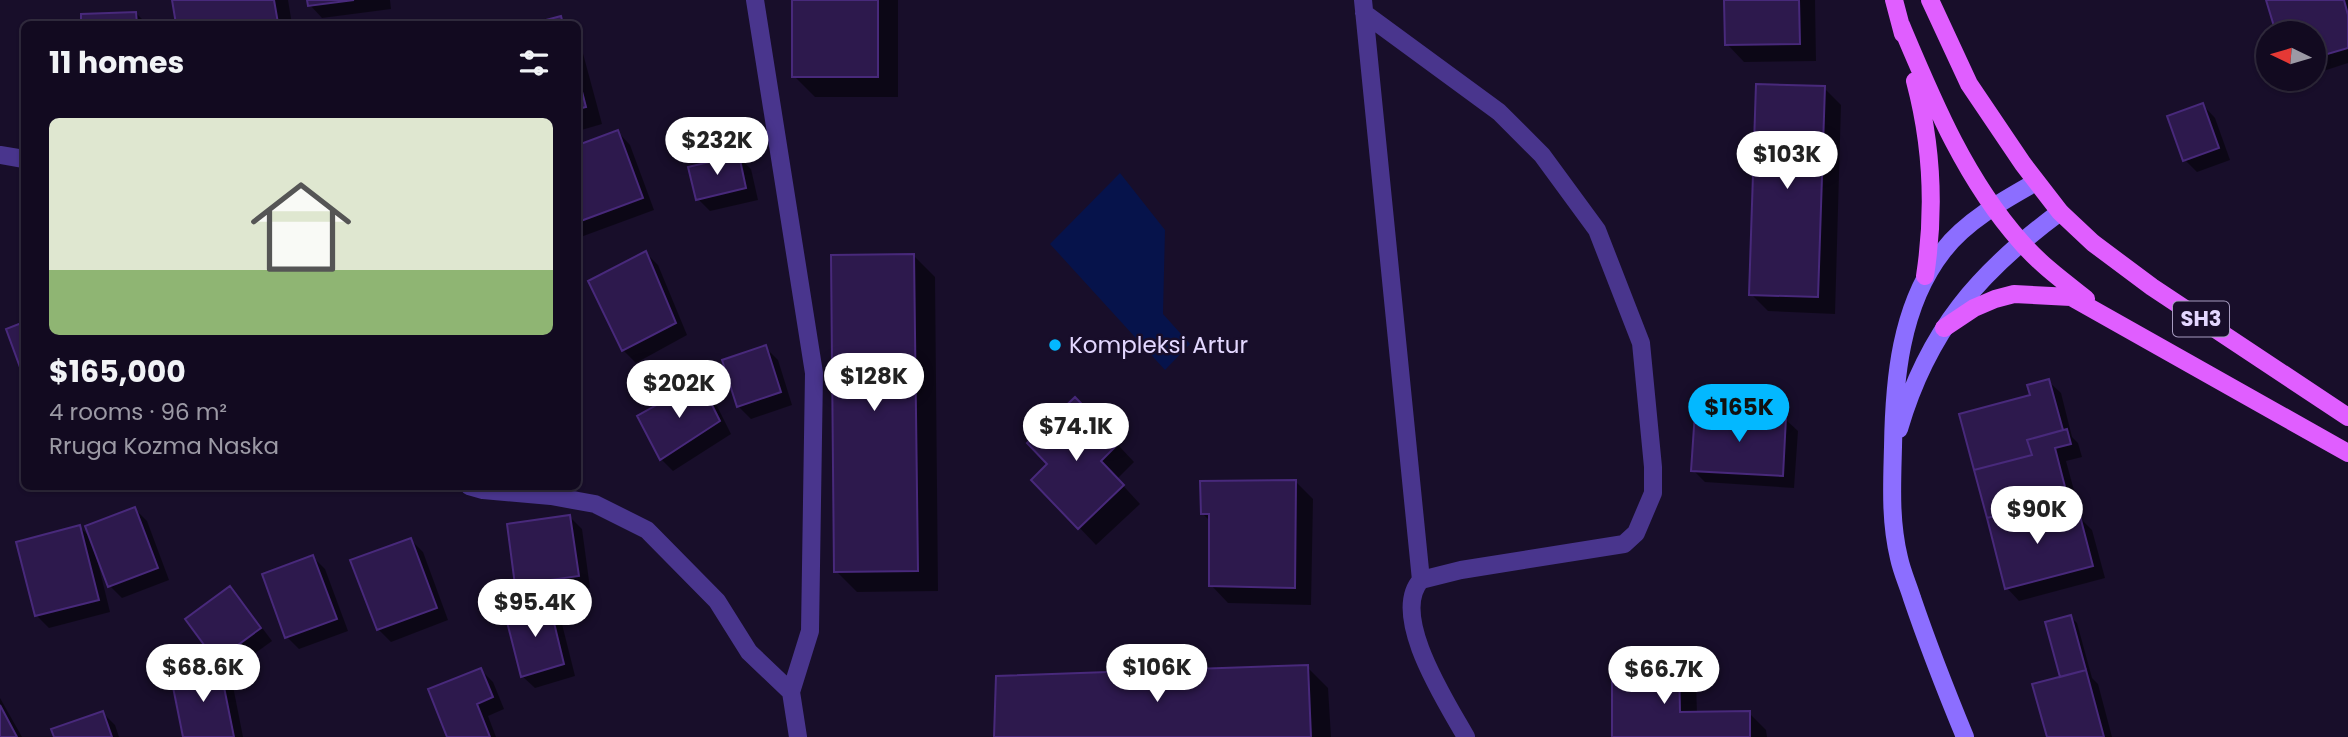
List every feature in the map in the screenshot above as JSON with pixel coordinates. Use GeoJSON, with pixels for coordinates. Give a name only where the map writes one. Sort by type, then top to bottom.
{"type":"FeatureCollection","features":[{"type":"Feature","properties":{"kind":"main road","name":"SH3"},"geometry":{"type":"LineString","coordinates":[[1894,0],[1901,25],[1959,153],[1994,208],[2021,243],[2047,269],[2106,316],[2348,453]]}},
{"type":"Feature","properties":{"kind":"main road","name":"SH3"},"geometry":{"type":"LineString","coordinates":[[1930,0],[1969,84],[2036,182],[2060,212],[2093,243],[2152,287],[2348,417]]}},
{"type":"Feature","properties":{"kind":"main road"},"geometry":{"type":"LineString","coordinates":[[1901,25],[1921,104],[1931,182],[1932,223],[1926,276],[1899,357],[1894,392],[1892,521],[1899,560],[1965,737]]}},
{"type":"Feature","properties":{"kind":"main road"},"geometry":{"type":"LineString","coordinates":[[1926,276],[1944,249],[1974,222],[2036,182]]}},
{"type":"Feature","properties":{"kind":"main road"},"geometry":{"type":"LineString","coordinates":[[1893,449],[1915,381],[1944,328],[2002,258],[2060,212]]}},
{"type":"Feature","properties":{"kind":"main road"},"geometry":{"type":"LineString","coordinates":[[1944,328],[1974,308],[2014,294],[2071,297],[2106,316]]}},
{"type":"Feature","properties":{"kind":"street"},"geometry":{"type":"LineString","coordinates":[[755,0],[814,373],[810,631],[790,692],[798,737]]}},
{"type":"Feature","properties":{"kind":"street"},"geometry":{"type":"LineString","coordinates":[[1363,7],[1499,112],[1542,155],[1597,230],[1641,344],[1648,412],[1653,493],[1636,533],[1624,544],[1461,570],[1421,580]]}},
{"type":"Feature","properties":{"kind":"street"},"geometry":{"type":"LineString","coordinates":[[1363,7],[1421,580],[1413,592],[1413,628],[1435,682],[1466,737]]}},
{"type":"Feature","properties":{"kind":"street"},"geometry":{"type":"LineString","coordinates":[[0,155],[21,158]]}},
{"type":"Feature","properties":{"kind":"street"},"geometry":{"type":"LineString","coordinates":[[480,490],[551,496],[596,504],[647,530],[717,601],[749,652],[790,692]]}},
{"type":"Feature","properties":{"kind":"shaded area"},"geometry":{"type":"Polygon","coordinates":[[[1120,173],[1165,230],[1163,314],[1190,344],[1165,370],[1050,244],[1120,173]]]}},
{"type":"Feature","properties":{"kind":"building"},"geometry":{"type":"Polygon","coordinates":[[[172,0],[274,0],[278,21],[176,21],[172,0]]]}},
{"type":"Feature","properties":{"kind":"building"},"geometry":{"type":"Polygon","coordinates":[[[307,0],[354,0],[308,6],[307,0]]]}},
{"type":"Feature","properties":{"kind":"building"},"geometry":{"type":"Polygon","coordinates":[[[792,0],[878,0],[878,77],[792,77],[792,0]]]}},
{"type":"Feature","properties":{"kind":"building"},"geometry":{"type":"Polygon","coordinates":[[[1724,0],[1799,0],[1800,44],[1725,45],[1724,0]]]}},
{"type":"Feature","properties":{"kind":"building"},"geometry":{"type":"Polygon","coordinates":[[[2266,0],[2344,0],[2348,15],[2348,48],[2326,54],[2326,21],[2272,21],[2266,0]]]}},
{"type":"Feature","properties":{"kind":"building"},"geometry":{"type":"Polygon","coordinates":[[[136,12],[137,21],[81,21],[81,14],[136,12]]]}},
{"type":"Feature","properties":{"kind":"building"},"geometry":{"type":"Polygon","coordinates":[[[561,16],[562,21],[542,21],[561,16]]]}},
{"type":"Feature","properties":{"kind":"building"},"geometry":{"type":"Polygon","coordinates":[[[1756,84],[1825,86],[1818,297],[1749,295],[1756,84]]]}},
{"type":"Feature","properties":{"kind":"building"},"geometry":{"type":"Polygon","coordinates":[[[581,88],[586,107],[581,108],[581,88]]]}},
{"type":"Feature","properties":{"kind":"building"},"geometry":{"type":"Polygon","coordinates":[[[2203,103],[2219,148],[2183,161],[2167,116],[2203,103]]]}},
{"type":"Feature","properties":{"kind":"building"},"geometry":{"type":"Polygon","coordinates":[[[618,130],[643,198],[581,221],[581,144],[618,130]]]}},
{"type":"Feature","properties":{"kind":"building"},"geometry":{"type":"Polygon","coordinates":[[[739,155],[746,188],[696,200],[688,167],[739,155]]]}},
{"type":"Feature","properties":{"kind":"building"},"geometry":{"type":"Polygon","coordinates":[[[646,251],[676,323],[622,351],[588,281],[646,251]]]}},
{"type":"Feature","properties":{"kind":"building"},"geometry":{"type":"Polygon","coordinates":[[[914,254],[918,571],[834,572],[831,255],[914,254]]]}},
{"type":"Feature","properties":{"kind":"building"},"geometry":{"type":"Polygon","coordinates":[[[21,323],[21,370],[6,329],[21,323]]]}},
{"type":"Feature","properties":{"kind":"building"},"geometry":{"type":"Polygon","coordinates":[[[766,345],[781,392],[737,407],[722,360],[766,345]]]}},
{"type":"Feature","properties":{"kind":"building"},"geometry":{"type":"Polygon","coordinates":[[[2049,379],[2063,430],[2027,440],[2032,455],[1974,470],[1959,414],[2030,395],[2027,385],[2049,379]]]}},
{"type":"Feature","properties":{"kind":"building"},"geometry":{"type":"Polygon","coordinates":[[[700,381],[720,421],[660,460],[637,416],[700,381]]]}},
{"type":"Feature","properties":{"kind":"building"},"geometry":{"type":"Polygon","coordinates":[[[1075,397],[1119,443],[1101,461],[1124,485],[1078,529],[1031,480],[1047,464],[1027,443],[1075,397]]]}},
{"type":"Feature","properties":{"kind":"building"},"geometry":{"type":"Polygon","coordinates":[[[1695,412],[1786,417],[1783,476],[1691,471],[1695,412]]]}},
{"type":"Feature","properties":{"kind":"building"},"geometry":{"type":"Polygon","coordinates":[[[2067,429],[2071,444],[2055,448],[2073,518],[2051,524],[2045,503],[1987,518],[1974,470],[2032,455],[2027,440],[2067,429]]]}},
{"type":"Feature","properties":{"kind":"building"},"geometry":{"type":"Polygon","coordinates":[[[1296,480],[1295,588],[1209,586],[1209,514],[1201,514],[1200,481],[1296,480]]]}},
{"type":"Feature","properties":{"kind":"building"},"geometry":{"type":"Polygon","coordinates":[[[2045,503],[2051,524],[2080,516],[2093,566],[2005,589],[1987,518],[2045,503]]]}},
{"type":"Feature","properties":{"kind":"building"},"geometry":{"type":"Polygon","coordinates":[[[135,507],[158,568],[108,587],[85,526],[135,507]]]}},
{"type":"Feature","properties":{"kind":"building"},"geometry":{"type":"Polygon","coordinates":[[[570,515],[579,576],[515,585],[507,524],[570,515]]]}},
{"type":"Feature","properties":{"kind":"building"},"geometry":{"type":"Polygon","coordinates":[[[80,525],[99,600],[35,616],[16,542],[80,525]]]}},
{"type":"Feature","properties":{"kind":"building"},"geometry":{"type":"Polygon","coordinates":[[[411,538],[437,608],[377,630],[350,560],[411,538]]]}},
{"type":"Feature","properties":{"kind":"building"},"geometry":{"type":"Polygon","coordinates":[[[313,555],[337,619],[285,638],[262,574],[313,555]]]}},
{"type":"Feature","properties":{"kind":"building"},"geometry":{"type":"Polygon","coordinates":[[[230,586],[261,628],[216,661],[185,619],[230,586]]]}},
{"type":"Feature","properties":{"kind":"building"},"geometry":{"type":"Polygon","coordinates":[[[549,602],[564,664],[521,677],[505,614],[549,602]]]}},
{"type":"Feature","properties":{"kind":"building"},"geometry":{"type":"Polygon","coordinates":[[[2071,615],[2086,670],[2060,677],[2045,622],[2071,615]]]}},
{"type":"Feature","properties":{"kind":"building"},"geometry":{"type":"Polygon","coordinates":[[[1679,662],[1680,712],[1750,711],[1750,737],[1612,737],[1612,663],[1679,662]]]}},
{"type":"Feature","properties":{"kind":"building"},"geometry":{"type":"Polygon","coordinates":[[[1308,665],[1311,737],[994,737],[996,676],[1308,665]]]}},
{"type":"Feature","properties":{"kind":"building"},"geometry":{"type":"Polygon","coordinates":[[[220,667],[234,737],[183,737],[171,677],[220,667]]]}},
{"type":"Feature","properties":{"kind":"building"},"geometry":{"type":"Polygon","coordinates":[[[481,668],[493,697],[477,704],[490,737],[447,737],[428,689],[481,668]]]}},
{"type":"Feature","properties":{"kind":"building"},"geometry":{"type":"Polygon","coordinates":[[[2086,670],[2104,737],[2047,737],[2032,684],[2086,670]]]}},
{"type":"Feature","properties":{"kind":"building"},"geometry":{"type":"Polygon","coordinates":[[[0,705],[17,737],[0,737],[0,705]]]}},
{"type":"Feature","properties":{"kind":"building"},"geometry":{"type":"Polygon","coordinates":[[[103,711],[112,737],[54,737],[51,729],[103,711]]]}},
{"type":"Feature","properties":{"kind":"place","name":"Kompleksi Artur"},"geometry":{"type":"Point","coordinates":[1055,345]}}]}
